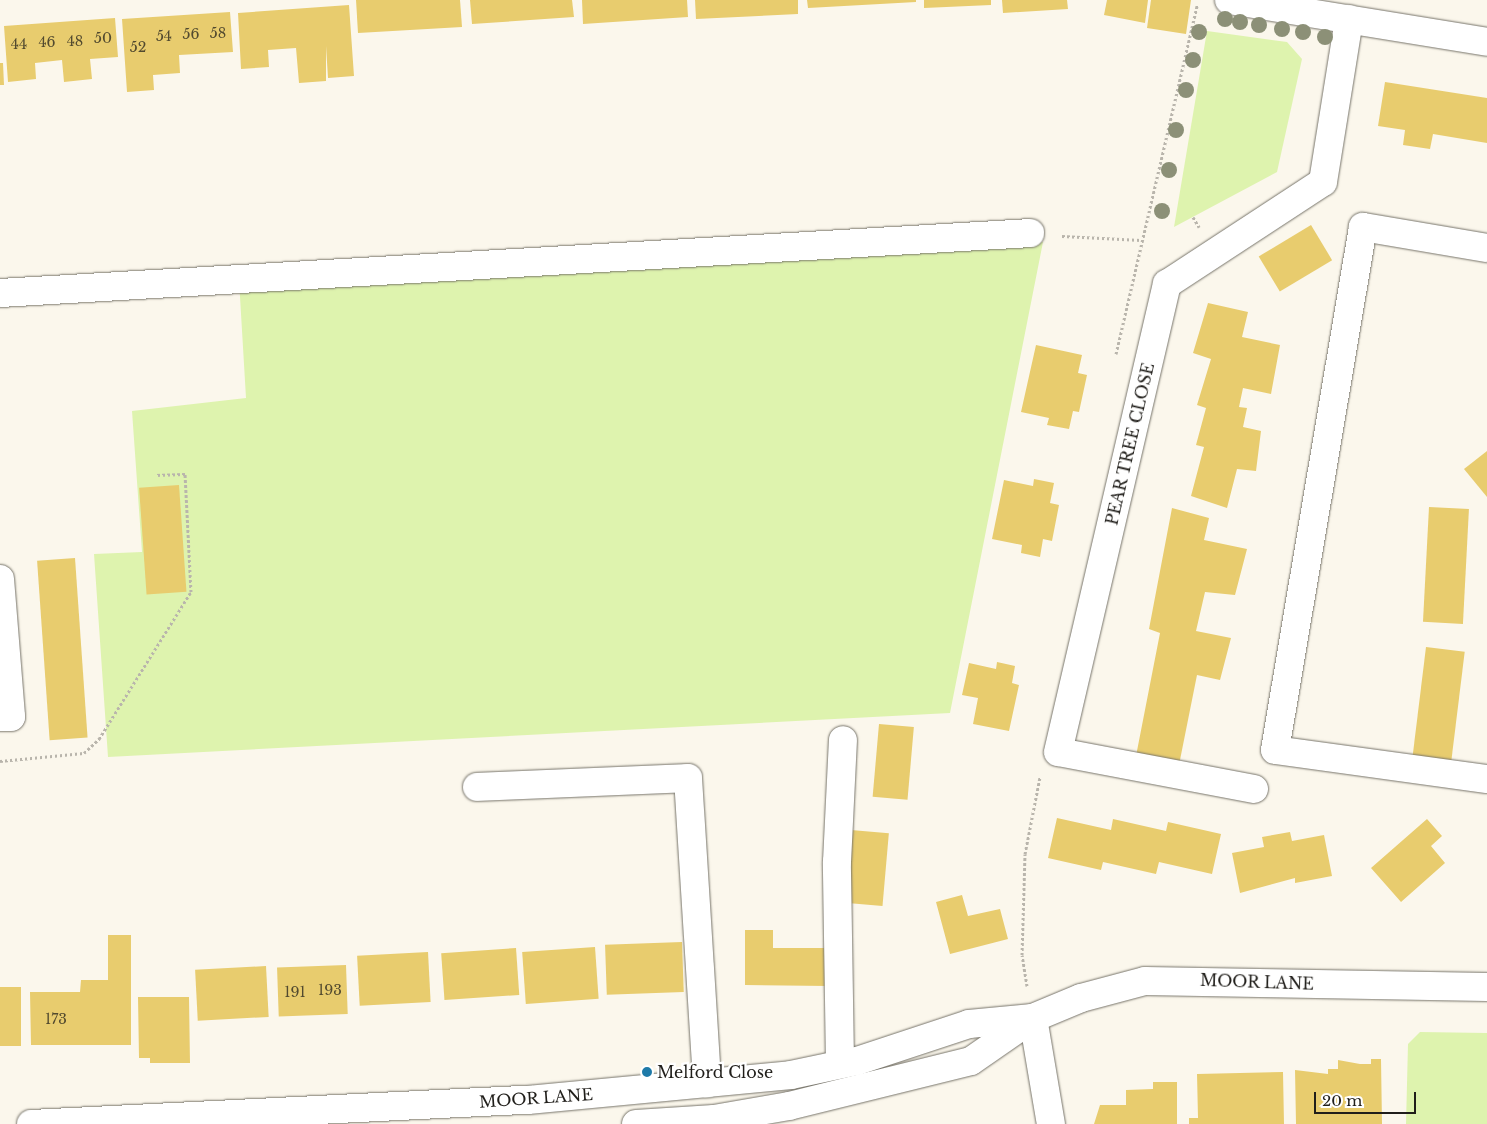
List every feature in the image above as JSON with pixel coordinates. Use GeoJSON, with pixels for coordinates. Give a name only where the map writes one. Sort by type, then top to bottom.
{"type":"FeatureCollection","features":[{"type":"Feature","properties":{"kind":"street"},"geometry":{"type":"LineString","coordinates":[[1229,0],[1349,18],[1487,42]]}},
{"type":"Feature","properties":{"kind":"street","name":"PEAR TREE CLOSE"},"geometry":{"type":"LineString","coordinates":[[1254,789],[1058,752],[1167,284],[1323,182],[1349,18]]}},
{"type":"Feature","properties":{"kind":"street"},"geometry":{"type":"LineString","coordinates":[[1487,248],[1363,227],[1275,750],[1487,779]]}},
{"type":"Feature","properties":{"kind":"street"},"geometry":{"type":"LineString","coordinates":[[0,293],[1030,233]]}},
{"type":"Feature","properties":{"kind":"street"},"geometry":{"type":"LineString","coordinates":[[0,579],[11,717],[0,717]]}},
{"type":"Feature","properties":{"kind":"street"},"geometry":{"type":"LineString","coordinates":[[840,1064],[837,872],[843,740]]}},
{"type":"Feature","properties":{"kind":"street"},"geometry":{"type":"LineString","coordinates":[[477,787],[688,778],[706,1083]]}},
{"type":"Feature","properties":{"kind":"street","name":"MOOR LANE"},"geometry":{"type":"LineString","coordinates":[[636,1124],[714,1119],[789,1106],[971,1061],[1033,1018],[1081,998],[1145,981],[1487,987]]}},
{"type":"Feature","properties":{"kind":"street"},"geometry":{"type":"LineString","coordinates":[[1033,1018],[1051,1124]]}},
{"type":"Feature","properties":{"kind":"street","name":"MOOR LANE"},"geometry":{"type":"LineString","coordinates":[[31,1124],[276,1117],[528,1100],[791,1075],[840,1064],[969,1024],[1033,1018]]}},
{"type":"Feature","properties":{"kind":"path"},"geometry":{"type":"LineString","coordinates":[[1030,233],[1141,240]]}},
{"type":"Feature","properties":{"kind":"path"},"geometry":{"type":"LineString","coordinates":[[0,761],[84,753],[99,739],[190,592],[186,474],[155,475]]}},
{"type":"Feature","properties":{"kind":"green space"},"geometry":{"type":"Polygon","coordinates":[[[1207,31],[1287,42],[1302,59],[1277,172],[1174,227],[1207,31]]]}},
{"type":"Feature","properties":{"kind":"green space"},"geometry":{"type":"Polygon","coordinates":[[[1043,242],[950,713],[108,757],[94,554],[142,552],[132,411],[246,398],[239,280],[1043,242]]]}},
{"type":"Feature","properties":{"kind":"green space"},"geometry":{"type":"Polygon","coordinates":[[[1420,1032],[1487,1033],[1487,1124],[1406,1124],[1408,1044],[1420,1032]]]}},
{"type":"Feature","properties":{"kind":"building"},"geometry":{"type":"Polygon","coordinates":[[[356,0],[460,0],[462,27],[358,33],[356,0]]]}},
{"type":"Feature","properties":{"kind":"building"},"geometry":{"type":"Polygon","coordinates":[[[470,0],[572,0],[574,17],[472,24],[470,0]]]}},
{"type":"Feature","properties":{"kind":"building"},"geometry":{"type":"Polygon","coordinates":[[[582,0],[687,0],[688,17],[583,24],[582,0]]]}},
{"type":"Feature","properties":{"kind":"building"},"geometry":{"type":"Polygon","coordinates":[[[695,0],[798,0],[798,14],[696,19],[695,0]]]}},
{"type":"Feature","properties":{"kind":"building"},"geometry":{"type":"Polygon","coordinates":[[[807,0],[916,0],[916,2],[808,8],[807,0]]]}},
{"type":"Feature","properties":{"kind":"building"},"geometry":{"type":"Polygon","coordinates":[[[924,0],[991,0],[991,5],[924,8],[924,0]]]}},
{"type":"Feature","properties":{"kind":"building"},"geometry":{"type":"Polygon","coordinates":[[[1002,0],[1067,0],[1068,9],[1003,13],[1002,0]]]}},
{"type":"Feature","properties":{"kind":"building"},"geometry":{"type":"Polygon","coordinates":[[[1107,0],[1148,0],[1145,23],[1104,15],[1107,0]]]}},
{"type":"Feature","properties":{"kind":"building"},"geometry":{"type":"Polygon","coordinates":[[[1151,0],[1191,0],[1186,34],[1147,28],[1151,0]]]}},
{"type":"Feature","properties":{"kind":"building"},"geometry":{"type":"Polygon","coordinates":[[[349,5],[354,76],[328,78],[326,46],[326,81],[299,83],[296,48],[268,50],[269,67],[241,69],[238,13],[349,5]]]}},
{"type":"Feature","properties":{"kind":"building"},"geometry":{"type":"Polygon","coordinates":[[[230,12],[233,52],[179,55],[180,73],[153,75],[154,90],[127,92],[122,19],[230,12]]]}},
{"type":"Feature","properties":{"kind":"building"},"geometry":{"type":"Polygon","coordinates":[[[115,18],[118,57],[90,59],[92,79],[64,82],[62,60],[35,63],[36,79],[8,82],[4,26],[115,18]]]}},
{"type":"Feature","properties":{"kind":"building"},"geometry":{"type":"Polygon","coordinates":[[[0,63],[3,63],[4,85],[0,85],[0,63]]]}},
{"type":"Feature","properties":{"kind":"building"},"geometry":{"type":"Polygon","coordinates":[[[1385,82],[1487,98],[1487,143],[1433,134],[1430,149],[1403,145],[1405,130],[1378,126],[1385,82]]]}},
{"type":"Feature","properties":{"kind":"building"},"geometry":{"type":"Polygon","coordinates":[[[1311,225],[1332,260],[1280,292],[1259,256],[1311,225]]]}},
{"type":"Feature","properties":{"kind":"building"},"geometry":{"type":"Polygon","coordinates":[[[1208,303],[1248,312],[1242,337],[1280,345],[1271,394],[1243,388],[1239,407],[1247,408],[1243,427],[1261,431],[1256,471],[1237,469],[1227,508],[1191,496],[1204,447],[1196,445],[1206,408],[1197,405],[1211,359],[1193,353],[1208,303]]]}},
{"type":"Feature","properties":{"kind":"building"},"geometry":{"type":"Polygon","coordinates":[[[1036,345],[1082,355],[1078,373],[1087,375],[1079,412],[1073,411],[1069,429],[1047,425],[1049,418],[1021,412],[1036,345]]]}},
{"type":"Feature","properties":{"kind":"building"},"geometry":{"type":"Polygon","coordinates":[[[1487,451],[1487,497],[1464,469],[1487,451]]]}},
{"type":"Feature","properties":{"kind":"building"},"geometry":{"type":"Polygon","coordinates":[[[1034,479],[1054,483],[1050,503],[1059,505],[1052,541],[1043,539],[1040,557],[1021,553],[1022,545],[992,539],[1004,480],[1033,486],[1034,479]]]}},
{"type":"Feature","properties":{"kind":"building"},"geometry":{"type":"Polygon","coordinates":[[[179,485],[186,592],[147,595],[139,488],[179,485]]]}},
{"type":"Feature","properties":{"kind":"building"},"geometry":{"type":"Polygon","coordinates":[[[1429,507],[1469,509],[1463,624],[1423,622],[1429,507]]]}},
{"type":"Feature","properties":{"kind":"building"},"geometry":{"type":"Polygon","coordinates":[[[1172,508],[1209,518],[1204,540],[1247,549],[1235,595],[1205,592],[1196,631],[1231,638],[1220,680],[1197,675],[1179,765],[1136,756],[1160,633],[1149,629],[1172,508]]]}},
{"type":"Feature","properties":{"kind":"building"},"geometry":{"type":"Polygon","coordinates":[[[75,558],[88,738],[50,740],[37,561],[75,558]]]}},
{"type":"Feature","properties":{"kind":"building"},"geometry":{"type":"Polygon","coordinates":[[[1426,647],[1465,652],[1451,761],[1413,756],[1426,647]]]}},
{"type":"Feature","properties":{"kind":"building"},"geometry":{"type":"Polygon","coordinates":[[[997,662],[1015,666],[1012,683],[1019,685],[1009,731],[973,724],[978,698],[962,695],[969,663],[996,669],[997,662]]]}},
{"type":"Feature","properties":{"kind":"building"},"geometry":{"type":"Polygon","coordinates":[[[879,724],[914,727],[908,800],[873,797],[879,724]]]}},
{"type":"Feature","properties":{"kind":"building"},"geometry":{"type":"Polygon","coordinates":[[[1057,818],[1111,830],[1113,819],[1166,831],[1168,822],[1221,834],[1212,874],[1159,862],[1156,874],[1103,862],[1101,870],[1048,858],[1057,818]]]}},
{"type":"Feature","properties":{"kind":"building"},"geometry":{"type":"Polygon","coordinates":[[[1427,819],[1442,836],[1431,846],[1445,863],[1401,902],[1371,868],[1427,819]]]}},
{"type":"Feature","properties":{"kind":"building"},"geometry":{"type":"Polygon","coordinates":[[[851,830],[889,833],[882,906],[845,903],[851,830]]]}},
{"type":"Feature","properties":{"kind":"building"},"geometry":{"type":"Polygon","coordinates":[[[1290,832],[1292,841],[1324,835],[1332,876],[1295,883],[1295,878],[1240,893],[1232,853],[1264,847],[1262,837],[1290,832]]]}},
{"type":"Feature","properties":{"kind":"building"},"geometry":{"type":"Polygon","coordinates":[[[962,895],[968,916],[1000,909],[1008,939],[950,954],[936,902],[962,895]]]}},
{"type":"Feature","properties":{"kind":"building"},"geometry":{"type":"Polygon","coordinates":[[[745,930],[773,930],[773,948],[829,948],[829,986],[745,985],[745,930]]]}},
{"type":"Feature","properties":{"kind":"building"},"geometry":{"type":"Polygon","coordinates":[[[108,935],[131,935],[131,1045],[31,1045],[30,992],[80,992],[81,980],[108,980],[108,935]]]}},
{"type":"Feature","properties":{"kind":"building"},"geometry":{"type":"Polygon","coordinates":[[[682,942],[684,992],[607,995],[605,945],[682,942]]]}},
{"type":"Feature","properties":{"kind":"building"},"geometry":{"type":"Polygon","coordinates":[[[595,947],[599,999],[526,1004],[522,952],[595,947]]]}},
{"type":"Feature","properties":{"kind":"building"},"geometry":{"type":"Polygon","coordinates":[[[516,948],[519,995],[444,1000],[441,953],[516,948]]]}},
{"type":"Feature","properties":{"kind":"building"},"geometry":{"type":"Polygon","coordinates":[[[428,952],[431,1002],[360,1006],[357,956],[428,952]]]}},
{"type":"Feature","properties":{"kind":"building"},"geometry":{"type":"Polygon","coordinates":[[[346,965],[348,1014],[279,1016],[277,967],[346,965]]]}},
{"type":"Feature","properties":{"kind":"building"},"geometry":{"type":"Polygon","coordinates":[[[266,966],[269,1017],[198,1021],[195,970],[266,966]]]}},
{"type":"Feature","properties":{"kind":"building"},"geometry":{"type":"Polygon","coordinates":[[[0,987],[21,987],[21,1046],[0,1046],[0,987]]]}},
{"type":"Feature","properties":{"kind":"building"},"geometry":{"type":"Polygon","coordinates":[[[138,997],[189,997],[190,1063],[150,1063],[150,1058],[139,1058],[138,997]]]}},
{"type":"Feature","properties":{"kind":"building"},"geometry":{"type":"Polygon","coordinates":[[[1371,1059],[1381,1059],[1382,1124],[1296,1124],[1295,1070],[1328,1074],[1328,1069],[1338,1069],[1338,1060],[1371,1064],[1371,1059]]]}},
{"type":"Feature","properties":{"kind":"building"},"geometry":{"type":"Polygon","coordinates":[[[1283,1072],[1284,1124],[1189,1124],[1189,1118],[1198,1118],[1197,1074],[1283,1072]]]}},
{"type":"Feature","properties":{"kind":"building"},"geometry":{"type":"Polygon","coordinates":[[[1153,1082],[1177,1082],[1177,1124],[1094,1124],[1100,1105],[1126,1105],[1126,1090],[1153,1089],[1153,1082]]]}},
{"type":"Feature","properties":{"kind":"place","name":"Melford Close"},"geometry":{"type":"Point","coordinates":[647,1072]}}]}
